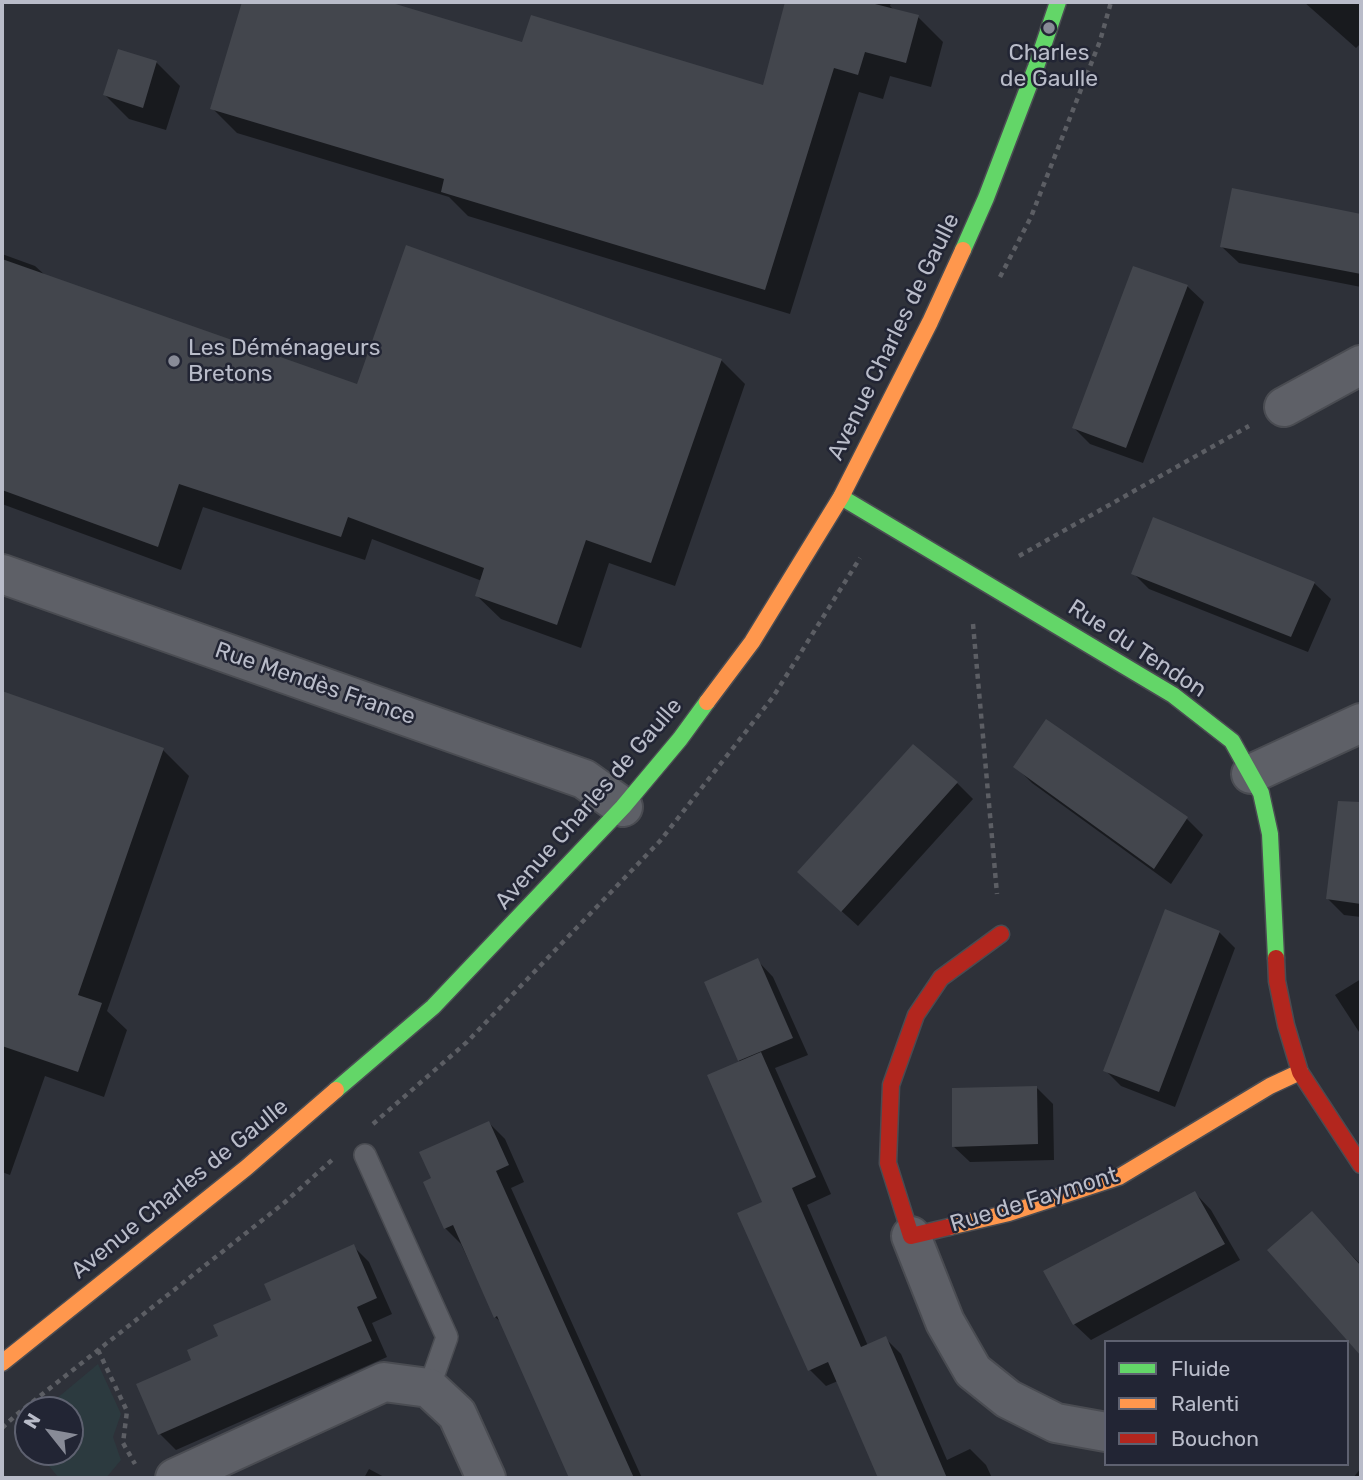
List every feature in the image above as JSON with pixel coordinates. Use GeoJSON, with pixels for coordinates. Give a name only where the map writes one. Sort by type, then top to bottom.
{"type":"FeatureCollection","features":[{"type":"Feature","properties":{"kind":"main road","name":"Avenue Charles de Gaulle"},"geometry":{"type":"LineString","coordinates":[[2,1363],[246,1168],[433,1007],[623,807],[680,739],[752,642],[841,497],[930,322],[986,198],[1058,2]]}},
{"type":"Feature","properties":{"kind":"main road","name":"Rue du Tendon"},"geometry":{"type":"LineString","coordinates":[[841,497],[1173,695],[1231,741],[1261,793],[1270,834],[1277,981],[1300,1072],[1361,1165]]}},
{"type":"Feature","properties":{"kind":"main road"},"geometry":{"type":"LineString","coordinates":[[911,1237],[888,1163],[891,1085],[916,1015],[941,978],[1000,934]]}},
{"type":"Feature","properties":{"kind":"main road","name":"Rue de Faymont"},"geometry":{"type":"LineString","coordinates":[[911,1237],[1009,1213],[1119,1177],[1270,1086],[1300,1072]]}},
{"type":"Feature","properties":{"kind":"street"},"geometry":{"type":"LineString","coordinates":[[1284,407],[1361,365]]}},
{"type":"Feature","properties":{"kind":"street","name":"Rue Mendès France"},"geometry":{"type":"LineString","coordinates":[[2,574],[584,779],[623,807]]}},
{"type":"Feature","properties":{"kind":"street"},"geometry":{"type":"LineString","coordinates":[[1251,774],[1361,723]]}},
{"type":"Feature","properties":{"kind":"street"},"geometry":{"type":"LineString","coordinates":[[911,1237],[945,1322],[973,1371],[1008,1399],[1056,1423],[1104,1432]]}},
{"type":"Feature","properties":{"kind":"street"},"geometry":{"type":"LineString","coordinates":[[175,1478],[384,1382],[429,1388],[457,1414],[486,1478]]}},
{"type":"Feature","properties":{"kind":"lane"},"geometry":{"type":"LineString","coordinates":[[365,1155],[447,1337],[429,1388]]}},
{"type":"Feature","properties":{"kind":"path"},"geometry":{"type":"LineString","coordinates":[[98,1350],[127,1411],[123,1443],[136,1467]]}},
{"type":"Feature","properties":{"kind":"shaded area"},"geometry":{"type":"Polygon","coordinates":[[[98,1364],[121,1414],[113,1437],[121,1460],[106,1478],[59,1478],[49,1466],[84,1466],[84,1396],[60,1396],[98,1364]]]}},
{"type":"Feature","properties":{"kind":"building"},"geometry":{"type":"Polygon","coordinates":[[[242,2],[389,2],[522,42],[531,15],[763,85],[785,2],[867,2],[919,15],[906,63],[865,52],[858,75],[834,68],[765,290],[441,192],[444,179],[210,109],[242,2]]]}},
{"type":"Feature","properties":{"kind":"building"},"geometry":{"type":"Polygon","coordinates":[[[118,49],[157,61],[143,108],[103,95],[118,49]]]}},
{"type":"Feature","properties":{"kind":"building"},"geometry":{"type":"Polygon","coordinates":[[[1232,188],[1361,214],[1361,274],[1220,247],[1232,188]]]}},
{"type":"Feature","properties":{"kind":"building"},"geometry":{"type":"Polygon","coordinates":[[[406,245],[722,359],[651,563],[586,540],[557,625],[475,596],[484,568],[348,517],[341,537],[179,484],[158,547],[2,490],[2,259],[357,384],[406,245]]]}},
{"type":"Feature","properties":{"kind":"building"},"geometry":{"type":"Polygon","coordinates":[[[1133,266],[1188,285],[1126,448],[1072,428],[1133,266]]]}},
{"type":"Feature","properties":{"kind":"building"},"geometry":{"type":"Polygon","coordinates":[[[1153,517],[1315,582],[1291,637],[1131,574],[1153,517]]]}},
{"type":"Feature","properties":{"kind":"building"},"geometry":{"type":"Polygon","coordinates":[[[2,691],[164,748],[78,995],[102,1003],[78,1072],[2,1046],[2,691]]]}},
{"type":"Feature","properties":{"kind":"building"},"geometry":{"type":"Polygon","coordinates":[[[1046,719],[1188,817],[1154,869],[1013,767],[1046,719]]]}},
{"type":"Feature","properties":{"kind":"building"},"geometry":{"type":"Polygon","coordinates":[[[913,744],[958,782],[841,912],[797,872],[913,744]]]}},
{"type":"Feature","properties":{"kind":"building"},"geometry":{"type":"Polygon","coordinates":[[[1338,801],[1361,802],[1361,904],[1326,899],[1338,801]]]}},
{"type":"Feature","properties":{"kind":"building"},"geometry":{"type":"Polygon","coordinates":[[[1165,909],[1220,931],[1159,1092],[1103,1071],[1165,909]]]}},
{"type":"Feature","properties":{"kind":"building"},"geometry":{"type":"Polygon","coordinates":[[[758,958],[793,1038],[738,1061],[704,982],[758,958]]]}},
{"type":"Feature","properties":{"kind":"building"},"geometry":{"type":"Polygon","coordinates":[[[761,1052],[816,1177],[792,1188],[861,1347],[886,1336],[947,1478],[878,1478],[828,1362],[808,1371],[737,1213],[762,1202],[707,1075],[761,1052]]]}},
{"type":"Feature","properties":{"kind":"building"},"geometry":{"type":"Polygon","coordinates":[[[1037,1086],[1038,1144],[952,1147],[952,1088],[1037,1086]]]}},
{"type":"Feature","properties":{"kind":"building"},"geometry":{"type":"Polygon","coordinates":[[[489,1121],[509,1165],[496,1171],[634,1478],[569,1478],[453,1225],[444,1229],[423,1182],[431,1178],[419,1152],[489,1121]]]}},
{"type":"Feature","properties":{"kind":"building"},"geometry":{"type":"Polygon","coordinates":[[[1195,1191],[1225,1244],[1073,1325],[1043,1271],[1195,1191]]]}},
{"type":"Feature","properties":{"kind":"building"},"geometry":{"type":"Polygon","coordinates":[[[1312,1211],[1361,1266],[1361,1356],[1349,1340],[1267,1250],[1312,1211]]]}},
{"type":"Feature","properties":{"kind":"building"},"geometry":{"type":"Polygon","coordinates":[[[354,1244],[377,1298],[357,1307],[372,1341],[158,1435],[136,1384],[191,1360],[187,1350],[218,1336],[213,1325],[271,1300],[264,1284],[354,1244]]]}},
{"type":"Feature","properties":{"kind":"traffic: fast"},"geometry":{"type":"LineString","coordinates":[[963,250],[986,198],[1058,2]]}},
{"type":"Feature","properties":{"kind":"traffic: fast"},"geometry":{"type":"LineString","coordinates":[[841,497],[1173,695],[1232,741],[1261,793],[1270,834],[1276,958]]}},
{"type":"Feature","properties":{"kind":"traffic: fast"},"geometry":{"type":"LineString","coordinates":[[336,1090],[433,1007],[623,807],[707,702]]}},
{"type":"Feature","properties":{"kind":"traffic: slow"},"geometry":{"type":"LineString","coordinates":[[707,702],[752,642],[841,497],[930,322],[963,250]]}},
{"type":"Feature","properties":{"kind":"traffic: slow"},"geometry":{"type":"LineString","coordinates":[[949,1227],[1009,1213],[1119,1177],[1270,1086],[1300,1072]]}},
{"type":"Feature","properties":{"kind":"traffic: slow"},"geometry":{"type":"LineString","coordinates":[[2,1363],[246,1168],[336,1090]]}},
{"type":"Feature","properties":{"kind":"traffic: jam"},"geometry":{"type":"LineString","coordinates":[[949,1227],[911,1236],[888,1163],[891,1085],[916,1015],[941,978],[1001,934]]}},
{"type":"Feature","properties":{"kind":"traffic: jam"},"geometry":{"type":"LineString","coordinates":[[1276,958],[1277,981],[1286,1025],[1300,1072],[1361,1165]]}},
{"type":"Feature","properties":{"kind":"place","name":"Charles de Gaulle"},"geometry":{"type":"Point","coordinates":[1049,28]}},
{"type":"Feature","properties":{"kind":"place","name":"Les Déménageurs Bretons"},"geometry":{"type":"Point","coordinates":[174,361]}}]}
